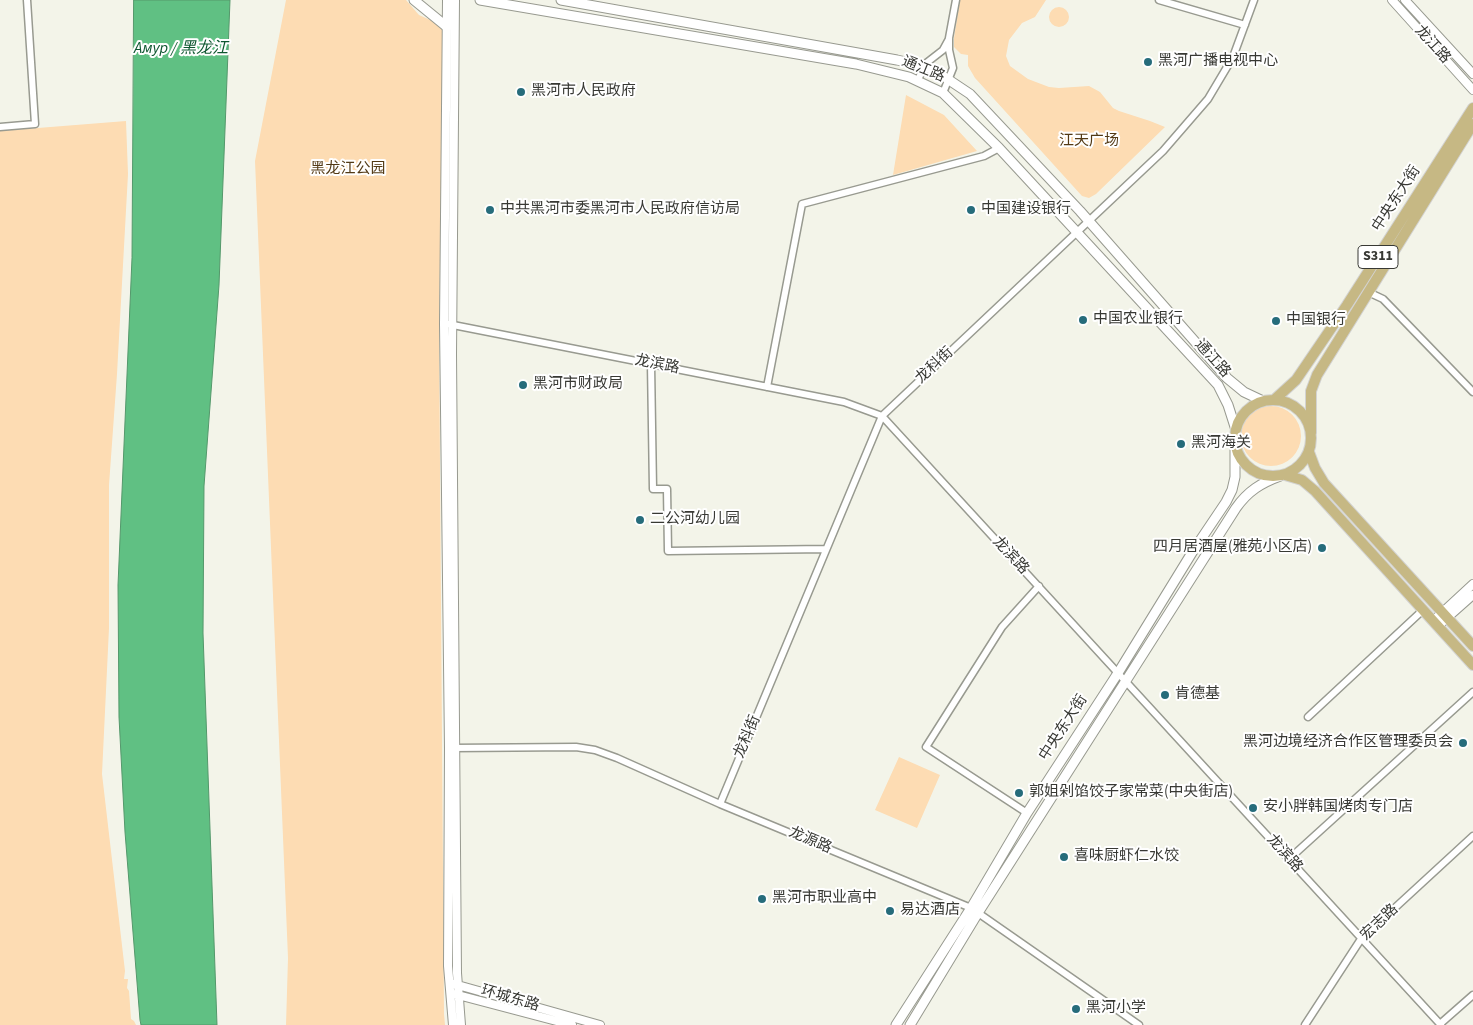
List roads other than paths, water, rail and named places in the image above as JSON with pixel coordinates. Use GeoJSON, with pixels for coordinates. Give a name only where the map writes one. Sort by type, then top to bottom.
{"type":"FeatureCollection","features":[{"type":"Feature","properties":{"kind":"main road"},"geometry":{"type":"LineString","coordinates":[[414,0],[447,26]]}},
{"type":"Feature","properties":{"kind":"main road","name":"通江路"},"geometry":{"type":"LineString","coordinates":[[480,0],[856,64],[918,80],[944,93],[999,148],[1218,386],[1228,405],[1236,430]]}},
{"type":"Feature","properties":{"kind":"main road","name":"通江路"},"geometry":{"type":"LineString","coordinates":[[561,0],[823,46],[924,66],[950,80],[970,94],[1088,221],[1227,378],[1244,392],[1263,401]]}},
{"type":"Feature","properties":{"kind":"main road","name":"中央东大街"},"geometry":{"type":"LineString","coordinates":[[1274,400],[1296,380],[1347,305],[1473,108]]}},
{"type":"Feature","properties":{"kind":"main road"},"geometry":{"type":"LineString","coordinates":[[1282,475],[1300,466],[1309,452],[1311,442],[1310,391],[1317,375],[1473,124]]}},
{"type":"Feature","properties":{"kind":"main road"},"geometry":{"type":"LineString","coordinates":[[1311,433],[1308,422],[1302,413],[1289,404],[1274,400],[1263,401],[1246,412],[1240,420],[1236,430],[1235,441],[1243,462],[1250,469],[1259,474],[1270,476],[1282,475],[1302,480],[1315,491],[1473,665]]}},
{"type":"Feature","properties":{"kind":"main road","name":"中央东大街"},"geometry":{"type":"LineString","coordinates":[[910,1025],[1027,813],[1118,673],[1192,551],[1229,496],[1235,477],[1235,441]]}},
{"type":"Feature","properties":{"kind":"main road"},"geometry":{"type":"LineString","coordinates":[[1309,452],[1315,468],[1324,483],[1473,646]]}},
{"type":"Feature","properties":{"kind":"main road","name":"中央东大街"},"geometry":{"type":"LineString","coordinates":[[896,1025],[1126,681],[1243,498],[1254,488],[1282,475]]}},
{"type":"Feature","properties":{"kind":"street"},"geometry":{"type":"LineString","coordinates":[[0,127],[36,124],[27,0]]}},
{"type":"Feature","properties":{"kind":"street"},"geometry":{"type":"LineString","coordinates":[[447,0],[444,324],[452,748]]}},
{"type":"Feature","properties":{"kind":"street"},"geometry":{"type":"LineString","coordinates":[[455,0],[452,325],[453,984],[460,1025]]}},
{"type":"Feature","properties":{"kind":"street"},"geometry":{"type":"LineString","coordinates":[[944,93],[953,68],[949,50],[949,38],[956,0]]}},
{"type":"Feature","properties":{"kind":"street"},"geometry":{"type":"LineString","coordinates":[[1159,0],[1245,25]]}},
{"type":"Feature","properties":{"kind":"street","name":"龙科街"},"geometry":{"type":"LineString","coordinates":[[720,804],[882,416],[1163,151],[1208,99],[1233,57],[1254,0]]}},
{"type":"Feature","properties":{"kind":"street","name":"龙江路"},"geometry":{"type":"LineString","coordinates":[[1392,0],[1473,90]]}},
{"type":"Feature","properties":{"kind":"street","name":"龙江路"},"geometry":{"type":"LineString","coordinates":[[1405,0],[1473,74]]}},
{"type":"Feature","properties":{"kind":"street"},"geometry":{"type":"LineString","coordinates":[[918,80],[924,66],[943,50],[949,38]]}},
{"type":"Feature","properties":{"kind":"street"},"geometry":{"type":"LineString","coordinates":[[767,387],[802,204],[984,156],[999,148]]}},
{"type":"Feature","properties":{"kind":"street"},"geometry":{"type":"LineString","coordinates":[[1368,292],[1383,299],[1473,392]]}},
{"type":"Feature","properties":{"kind":"street","name":"龙滨路"},"geometry":{"type":"LineString","coordinates":[[444,324],[844,402],[882,416],[1441,1024]]}},
{"type":"Feature","properties":{"kind":"street"},"geometry":{"type":"LineString","coordinates":[[651,364],[653,489],[667,489],[668,551],[826,549]]}},
{"type":"Feature","properties":{"kind":"street"},"geometry":{"type":"LineString","coordinates":[[1436,624],[1473,584]]}},
{"type":"Feature","properties":{"kind":"street"},"geometry":{"type":"LineString","coordinates":[[1027,813],[926,747],[1002,627],[1038,586]]}},
{"type":"Feature","properties":{"kind":"street"},"geometry":{"type":"LineString","coordinates":[[1445,615],[1473,595]]}},
{"type":"Feature","properties":{"kind":"street"},"geometry":{"type":"LineString","coordinates":[[1308,717],[1423,610]]}},
{"type":"Feature","properties":{"kind":"street"},"geometry":{"type":"LineString","coordinates":[[1289,859],[1473,692]]}},
{"type":"Feature","properties":{"kind":"street","name":"龙源路"},"geometry":{"type":"LineString","coordinates":[[452,748],[576,747],[595,750],[974,911],[1139,1025]]}},
{"type":"Feature","properties":{"kind":"street","name":"宏志路"},"geometry":{"type":"LineString","coordinates":[[1305,1025],[1361,938],[1473,836]]}},
{"type":"Feature","properties":{"kind":"street","name":"环城东路"},"geometry":{"type":"LineString","coordinates":[[453,984],[600,1025]]}},
{"type":"Feature","properties":{"kind":"street"},"geometry":{"type":"LineString","coordinates":[[452,1025],[454,994]]}},
{"type":"Feature","properties":{"kind":"street","name":"环城东路"},"geometry":{"type":"LineString","coordinates":[[454,994],[572,1025]]}},
{"type":"Feature","properties":{"kind":"street"},"geometry":{"type":"LineString","coordinates":[[1441,1024],[1473,995]]}},
{"type":"Feature","properties":{"kind":"water","name":"Амур / 黑龙江"},"geometry":{"type":"Polygon","coordinates":[[[134,0],[230,0],[219,285],[204,486],[203,633],[217,1025],[141,1025],[140,1020],[125,832],[119,717],[118,585],[132,258],[134,0]]]}},
{"type":"Feature","properties":{"kind":"place","name":"黑河广播电视中心"},"geometry":{"type":"Point","coordinates":[1148,62]}},
{"type":"Feature","properties":{"kind":"place","name":"黑河市人民政府"},"geometry":{"type":"Point","coordinates":[521,92]}},
{"type":"Feature","properties":{"kind":"place","name":"中共黑河市委黑河市人民政府信访局"},"geometry":{"type":"Point","coordinates":[490,210]}},
{"type":"Feature","properties":{"kind":"place","name":"中国建设银行"},"geometry":{"type":"Point","coordinates":[971,210]}},
{"type":"Feature","properties":{"kind":"place","name":"中国农业银行"},"geometry":{"type":"Point","coordinates":[1083,320]}},
{"type":"Feature","properties":{"kind":"place","name":"中国银行"},"geometry":{"type":"Point","coordinates":[1276,321]}},
{"type":"Feature","properties":{"kind":"place","name":"黑河市财政局"},"geometry":{"type":"Point","coordinates":[523,385]}},
{"type":"Feature","properties":{"kind":"place","name":"黑河海关"},"geometry":{"type":"Point","coordinates":[1181,444]}},
{"type":"Feature","properties":{"kind":"place","name":"二公河幼儿园"},"geometry":{"type":"Point","coordinates":[640,520]}},
{"type":"Feature","properties":{"kind":"place","name":"四月居酒屋(雅苑小区店)"},"geometry":{"type":"Point","coordinates":[1322,548]}},
{"type":"Feature","properties":{"kind":"place","name":"肯德基"},"geometry":{"type":"Point","coordinates":[1165,695]}},
{"type":"Feature","properties":{"kind":"place","name":"黑河边境经济合作区管理委员会"},"geometry":{"type":"Point","coordinates":[1463,743]}},
{"type":"Feature","properties":{"kind":"place","name":"郭姐剁馅饺子家常菜(中央街店)"},"geometry":{"type":"Point","coordinates":[1019,793]}},
{"type":"Feature","properties":{"kind":"place","name":"安小胖韩国烤肉专门店"},"geometry":{"type":"Point","coordinates":[1253,808]}},
{"type":"Feature","properties":{"kind":"place","name":"喜味厨虾仁水饺"},"geometry":{"type":"Point","coordinates":[1064,857]}},
{"type":"Feature","properties":{"kind":"place","name":"黑河市职业高中"},"geometry":{"type":"Point","coordinates":[762,899]}},
{"type":"Feature","properties":{"kind":"place","name":"易达酒店"},"geometry":{"type":"Point","coordinates":[890,911]}},
{"type":"Feature","properties":{"kind":"place","name":"黑河小学"},"geometry":{"type":"Point","coordinates":[1076,1009]}},
{"type":"Feature","properties":{"kind":"park label","name":"江天广场"},"geometry":{"type":"Point","coordinates":[1089,142]}},
{"type":"Feature","properties":{"kind":"park label","name":"黑龙江公园"},"geometry":{"type":"Point","coordinates":[348,170]}}]}
